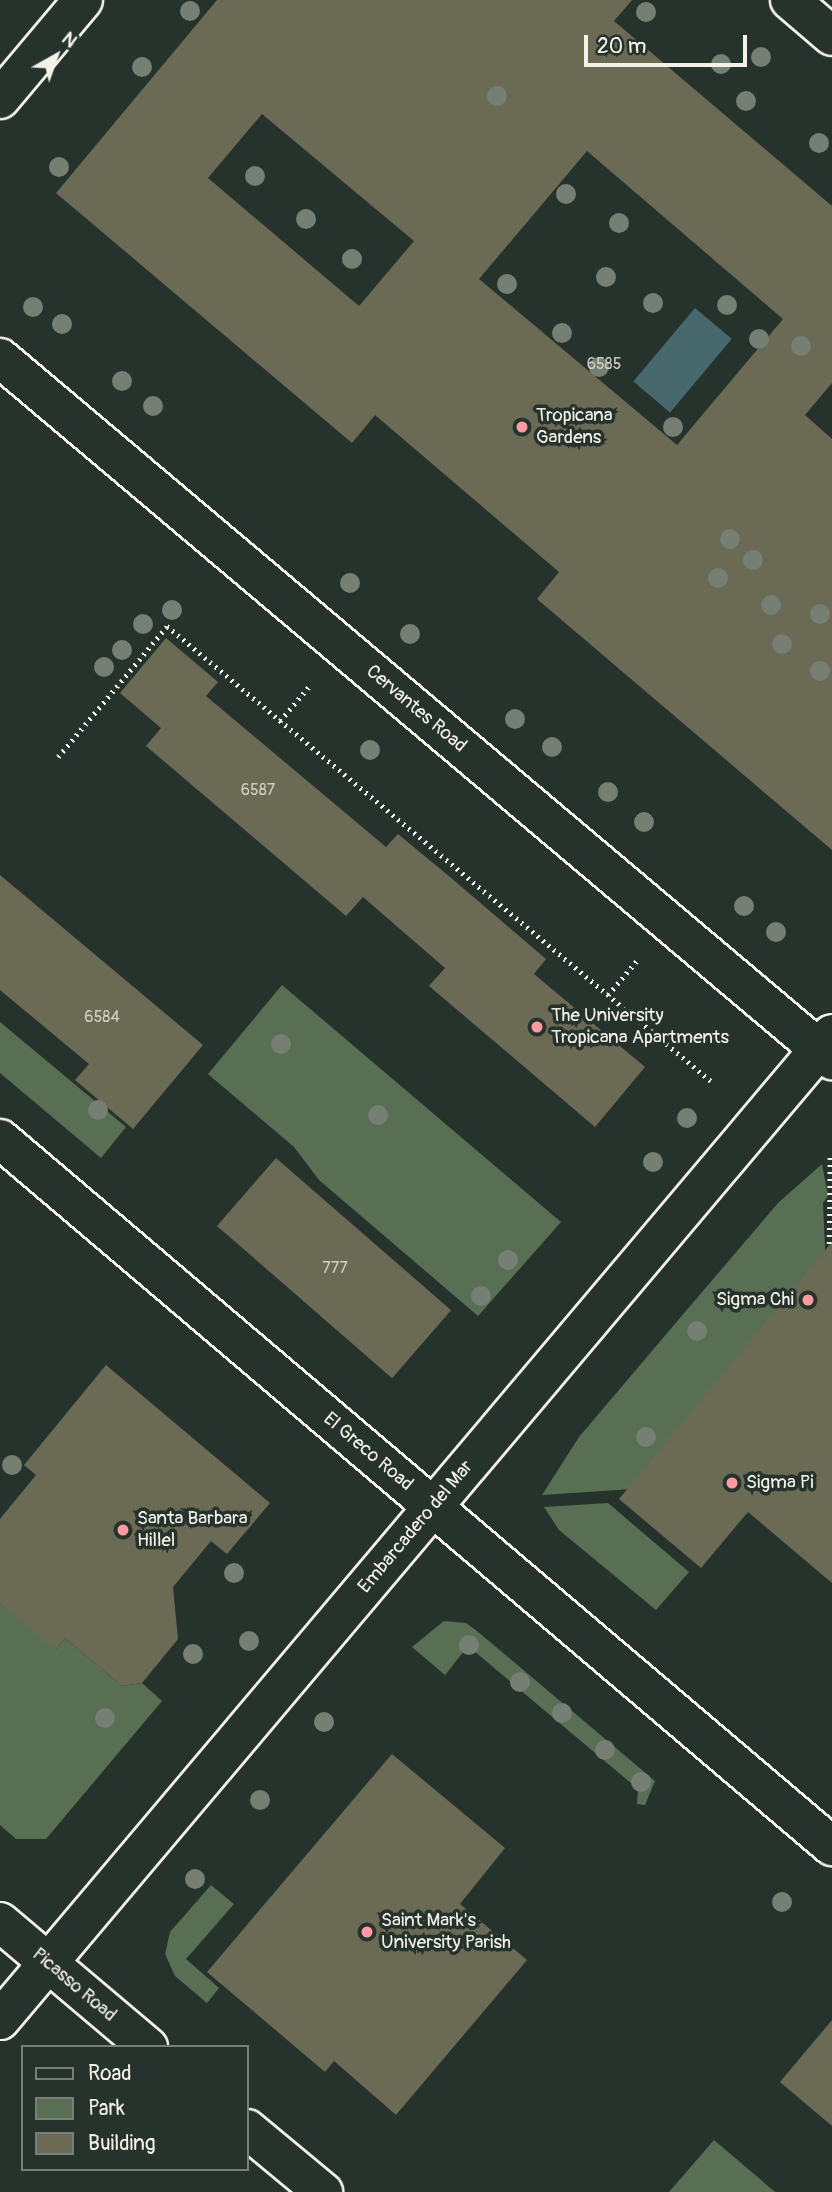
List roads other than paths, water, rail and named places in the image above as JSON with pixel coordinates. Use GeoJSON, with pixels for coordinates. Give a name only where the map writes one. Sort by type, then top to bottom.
{"type":"FeatureCollection","features":[{"type":"Feature","properties":{"kind":"street"},"geometry":{"type":"LineString","coordinates":[[0,99],[83,0]]}},
{"type":"Feature","properties":{"kind":"street"},"geometry":{"type":"LineString","coordinates":[[790,0],[832,36]]}},
{"type":"Feature","properties":{"kind":"street","name":"Cervantes Road"},"geometry":{"type":"LineString","coordinates":[[0,358],[828,1048]]}},
{"type":"Feature","properties":{"kind":"street","name":"Embarcadero del Mar"},"geometry":{"type":"LineString","coordinates":[[0,2020],[433,1507],[828,1048]]}},
{"type":"Feature","properties":{"kind":"street","name":"El Greco Road"},"geometry":{"type":"LineString","coordinates":[[0,1139],[832,1846]]}},
{"type":"Feature","properties":{"kind":"street","name":"Picasso Road"},"geometry":{"type":"LineString","coordinates":[[0,1922],[146,2045]]}},
{"type":"Feature","properties":{"kind":"street"},"geometry":{"type":"LineString","coordinates":[[248,2130],[323,2192]]}},
{"type":"Feature","properties":{"kind":"water"},"geometry":{"type":"Polygon","coordinates":[[[695,308],[732,339],[670,412],[633,382],[695,308]]]}},
{"type":"Feature","properties":{"kind":"place","name":"Tropicana Gardens"},"geometry":{"type":"Point","coordinates":[522,427]}},
{"type":"Feature","properties":{"kind":"place","name":"The University Tropicana Apartments"},"geometry":{"type":"Point","coordinates":[537,1027]}},
{"type":"Feature","properties":{"kind":"place","name":"Sigma Chi"},"geometry":{"type":"Point","coordinates":[808,1300]}},
{"type":"Feature","properties":{"kind":"place","name":"Sigma Pi"},"geometry":{"type":"Point","coordinates":[732,1483]}},
{"type":"Feature","properties":{"kind":"place","name":"Santa Barbara Hillel"},"geometry":{"type":"Point","coordinates":[123,1530]}},
{"type":"Feature","properties":{"kind":"place","name":"Saint Mark's University Parish"},"geometry":{"type":"Point","coordinates":[367,1932]}}]}
